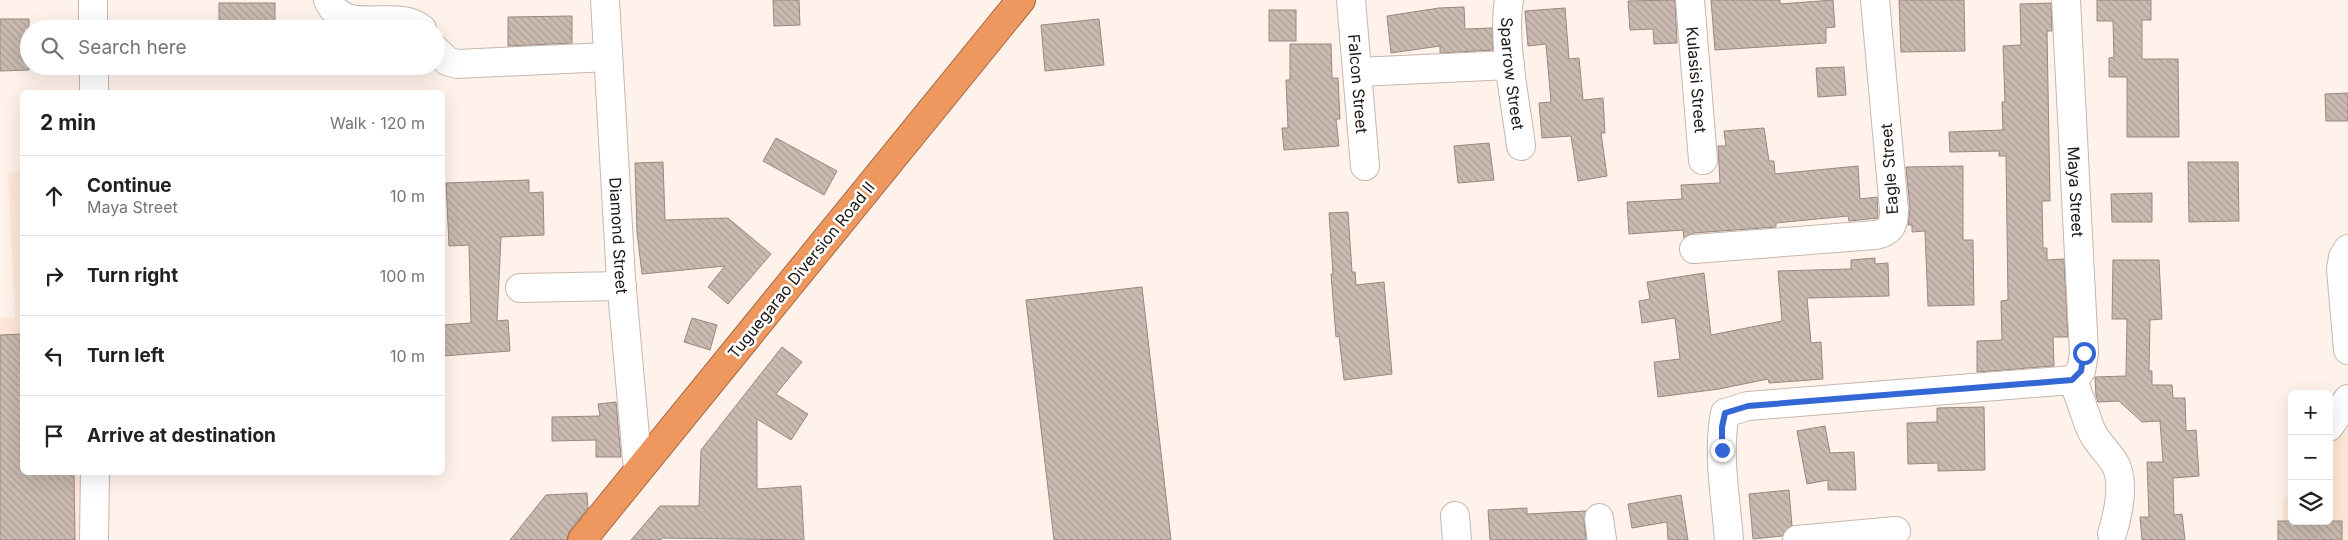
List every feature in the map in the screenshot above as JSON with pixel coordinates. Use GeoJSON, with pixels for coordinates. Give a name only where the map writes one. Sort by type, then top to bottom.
{"type":"FeatureCollection","features":[{"type":"Feature","properties":{"kind":"highway","name":"Tuguegarao Diversion Road Ⅱ"},"geometry":{"type":"LineString","coordinates":[[582,540],[1021,0]]}},
{"type":"Feature","properties":{"kind":"street"},"geometry":{"type":"LineString","coordinates":[[93,0],[93,20]]}},
{"type":"Feature","properties":{"kind":"street"},"geometry":{"type":"LineString","coordinates":[[328,0],[338,12],[350,20],[402,20]]}},
{"type":"Feature","properties":{"kind":"street","name":"Diamond Street"},"geometry":{"type":"LineString","coordinates":[[605,0],[622,286],[638,470]]}},
{"type":"Feature","properties":{"kind":"street","name":"Falcon Street"},"geometry":{"type":"LineString","coordinates":[[1351,0],[1365,166]]}},
{"type":"Feature","properties":{"kind":"street","name":"Sparrow Street"},"geometry":{"type":"LineString","coordinates":[[1509,0],[1507,9],[1510,65],[1521,146]]}},
{"type":"Feature","properties":{"kind":"street","name":"Kulasisi Street"},"geometry":{"type":"LineString","coordinates":[[1690,0],[1703,160]]}},
{"type":"Feature","properties":{"kind":"street","name":"Eagle Street"},"geometry":{"type":"LineString","coordinates":[[1694,249],[1875,235],[1885,233],[1890,229],[1894,222],[1894,210],[1875,0]]}},
{"type":"Feature","properties":{"kind":"street","name":"Maya Street"},"geometry":{"type":"LineString","coordinates":[[2066,0],[2084,353],[2081,371],[2072,380]]}},
{"type":"Feature","properties":{"kind":"street"},"geometry":{"type":"LineString","coordinates":[[445,59],[457,64],[608,57]]}},
{"type":"Feature","properties":{"kind":"street"},"geometry":{"type":"LineString","coordinates":[[1358,72],[1510,65]]}},
{"type":"Feature","properties":{"kind":"street"},"geometry":{"type":"LineString","coordinates":[[94,75],[94,90]]}},
{"type":"Feature","properties":{"kind":"street"},"geometry":{"type":"LineString","coordinates":[[2348,249],[2343,257],[2341,269],[2348,350]]}},
{"type":"Feature","properties":{"kind":"street"},"geometry":{"type":"LineString","coordinates":[[520,288],[622,286]]}},
{"type":"Feature","properties":{"kind":"street"},"geometry":{"type":"LineString","coordinates":[[1729,540],[1722,450],[1722,427],[1725,413],[1758,405],[2072,380],[2084,403],[2098,443],[2115,463],[2119,478],[2117,517],[2112,534]]}},
{"type":"Feature","properties":{"kind":"street"},"geometry":{"type":"LineString","coordinates":[[2333,421],[2348,399]]}},
{"type":"Feature","properties":{"kind":"street"},"geometry":{"type":"LineString","coordinates":[[94,475],[94,540]]}},
{"type":"Feature","properties":{"kind":"street"},"geometry":{"type":"LineString","coordinates":[[1797,540],[1896,531]]}},
{"type":"Feature","properties":{"kind":"shaded area"},"geometry":{"type":"Polygon","coordinates":[[[20,171],[20,475],[81,475],[82,540],[0,540],[0,318],[15,318],[8,172],[20,171]]]}},
{"type":"Feature","properties":{"kind":"shaded area"},"geometry":{"type":"Polygon","coordinates":[[[2348,426],[2348,540],[2284,540],[2283,501],[2288,495],[2288,525],[2333,525],[2333,443],[2348,426]]]}},
{"type":"Feature","properties":{"kind":"building"},"geometry":{"type":"Polygon","coordinates":[[[773,0],[799,0],[800,25],[774,26],[773,0]]]}},
{"type":"Feature","properties":{"kind":"building"},"geometry":{"type":"Polygon","coordinates":[[[1675,0],[1677,43],[1654,44],[1653,29],[1630,30],[1628,1],[1675,0]]]}},
{"type":"Feature","properties":{"kind":"building"},"geometry":{"type":"Polygon","coordinates":[[[1711,0],[1780,0],[1780,4],[1833,0],[1835,27],[1826,28],[1826,43],[1715,50],[1711,0]]]}},
{"type":"Feature","properties":{"kind":"building"},"geometry":{"type":"Polygon","coordinates":[[[1899,0],[1964,0],[1965,51],[1901,52],[1899,0]]]}},
{"type":"Feature","properties":{"kind":"building"},"geometry":{"type":"Polygon","coordinates":[[[2097,0],[2151,0],[2151,20],[2142,20],[2142,59],[2178,59],[2179,137],[2127,137],[2127,77],[2109,77],[2109,58],[2114,57],[2113,21],[2097,21],[2097,0]]]}},
{"type":"Feature","properties":{"kind":"building"},"geometry":{"type":"Polygon","coordinates":[[[219,3],[275,3],[275,20],[219,20],[219,3]]]}},
{"type":"Feature","properties":{"kind":"building"},"geometry":{"type":"Polygon","coordinates":[[[2051,3],[2052,31],[2047,31],[2050,201],[2042,201],[2043,248],[2047,248],[2047,260],[2064,259],[2068,337],[2053,337],[2054,366],[1977,372],[1977,341],[2002,340],[2001,301],[2008,300],[2006,156],[1999,156],[1999,151],[1950,152],[1949,132],[2003,130],[2002,102],[2005,102],[2003,46],[2021,45],[2020,4],[2051,3]]]}},
{"type":"Feature","properties":{"kind":"building"},"geometry":{"type":"Polygon","coordinates":[[[1464,7],[1465,29],[1492,28],[1493,50],[1440,53],[1440,46],[1391,53],[1387,16],[1439,8],[1464,7]]]}},
{"type":"Feature","properties":{"kind":"building"},"geometry":{"type":"Polygon","coordinates":[[[1565,8],[1569,59],[1579,58],[1583,100],[1603,98],[1605,133],[1601,133],[1607,176],[1578,181],[1571,136],[1542,138],[1539,103],[1551,102],[1546,44],[1528,46],[1525,11],[1565,8]]]}},
{"type":"Feature","properties":{"kind":"building"},"geometry":{"type":"Polygon","coordinates":[[[1269,10],[1296,10],[1296,41],[1269,41],[1269,10]]]}},
{"type":"Feature","properties":{"kind":"building"},"geometry":{"type":"Polygon","coordinates":[[[572,16],[572,43],[508,46],[508,17],[572,16]]]}},
{"type":"Feature","properties":{"kind":"building"},"geometry":{"type":"Polygon","coordinates":[[[0,19],[29,19],[20,20],[20,70],[0,71],[0,19]]]}},
{"type":"Feature","properties":{"kind":"building"},"geometry":{"type":"Polygon","coordinates":[[[1099,19],[1104,65],[1045,71],[1041,25],[1099,19]]]}},
{"type":"Feature","properties":{"kind":"building"},"geometry":{"type":"Polygon","coordinates":[[[1290,44],[1331,44],[1332,78],[1338,78],[1340,119],[1336,119],[1339,146],[1284,150],[1282,128],[1288,128],[1286,80],[1290,80],[1290,44]]]}},
{"type":"Feature","properties":{"kind":"building"},"geometry":{"type":"Polygon","coordinates":[[[1844,67],[1846,95],[1818,97],[1816,68],[1844,67]]]}},
{"type":"Feature","properties":{"kind":"building"},"geometry":{"type":"Polygon","coordinates":[[[2348,93],[2348,121],[2326,121],[2325,94],[2348,93]]]}},
{"type":"Feature","properties":{"kind":"building"},"geometry":{"type":"Polygon","coordinates":[[[1764,128],[1769,161],[1774,161],[1775,174],[1858,166],[1860,199],[1877,197],[1878,218],[1849,221],[1848,216],[1776,223],[1776,227],[1693,233],[1684,238],[1683,230],[1629,234],[1627,202],[1682,199],[1681,185],[1720,183],[1718,146],[1726,146],[1724,131],[1764,128]]]}},
{"type":"Feature","properties":{"kind":"building"},"geometry":{"type":"Polygon","coordinates":[[[776,138],[837,171],[824,195],[763,161],[776,138]]]}},
{"type":"Feature","properties":{"kind":"building"},"geometry":{"type":"Polygon","coordinates":[[[1489,143],[1494,180],[1458,183],[1454,146],[1489,143]]]}},
{"type":"Feature","properties":{"kind":"building"},"geometry":{"type":"Polygon","coordinates":[[[663,162],[665,220],[728,218],[771,254],[728,304],[708,287],[725,266],[642,274],[637,232],[635,163],[663,162]]]}},
{"type":"Feature","properties":{"kind":"building"},"geometry":{"type":"Polygon","coordinates":[[[2188,162],[2238,162],[2239,221],[2189,222],[2188,162]]]}},
{"type":"Feature","properties":{"kind":"building"},"geometry":{"type":"Polygon","coordinates":[[[1963,166],[1963,240],[1973,240],[1974,305],[1928,306],[1925,231],[1912,232],[1912,225],[1908,225],[1910,209],[1906,167],[1963,166]]]}},
{"type":"Feature","properties":{"kind":"building"},"geometry":{"type":"Polygon","coordinates":[[[529,180],[529,193],[543,192],[544,235],[501,237],[497,321],[508,320],[510,351],[445,356],[445,325],[471,323],[469,245],[449,246],[446,183],[529,180]]]}},
{"type":"Feature","properties":{"kind":"building"},"geometry":{"type":"Polygon","coordinates":[[[2152,193],[2152,222],[2112,222],[2111,194],[2152,193]]]}},
{"type":"Feature","properties":{"kind":"building"},"geometry":{"type":"Polygon","coordinates":[[[1348,212],[1352,272],[1355,272],[1356,285],[1384,282],[1392,374],[1344,380],[1339,336],[1336,337],[1329,213],[1348,212]]]}},
{"type":"Feature","properties":{"kind":"building"},"geometry":{"type":"Polygon","coordinates":[[[1875,258],[1875,264],[1888,263],[1889,296],[1807,298],[1811,343],[1821,342],[1823,379],[1769,383],[1768,379],[1719,389],[1658,397],[1654,362],[1680,359],[1675,318],[1642,323],[1639,301],[1650,299],[1647,282],[1704,273],[1711,335],[1782,321],[1778,271],[1851,269],[1851,260],[1875,258]]]}},
{"type":"Feature","properties":{"kind":"building"},"geometry":{"type":"Polygon","coordinates":[[[2113,260],[2159,260],[2162,319],[2150,320],[2149,371],[2152,371],[2152,385],[2172,385],[2173,398],[2185,398],[2186,431],[2196,430],[2199,476],[2173,478],[2174,515],[2182,514],[2185,540],[2142,540],[2140,517],[2149,517],[2147,462],[2163,462],[2160,421],[2142,422],[2119,401],[2098,402],[2096,396],[2095,377],[2126,376],[2127,319],[2112,319],[2113,260]]]}},
{"type":"Feature","properties":{"kind":"building"},"geometry":{"type":"Polygon","coordinates":[[[1142,287],[1171,540],[1054,540],[1026,300],[1142,287]]]}},
{"type":"Feature","properties":{"kind":"building"},"geometry":{"type":"Polygon","coordinates":[[[692,318],[717,325],[710,350],[684,342],[692,318]]]}},
{"type":"Feature","properties":{"kind":"building"},"geometry":{"type":"Polygon","coordinates":[[[20,334],[20,475],[74,475],[75,540],[0,540],[0,335],[20,334]]]}},
{"type":"Feature","properties":{"kind":"building"},"geometry":{"type":"Polygon","coordinates":[[[782,347],[802,362],[776,394],[808,414],[791,440],[757,419],[757,489],[801,486],[804,540],[662,538],[661,540],[631,540],[660,506],[699,506],[701,450],[782,347]]]}},
{"type":"Feature","properties":{"kind":"building"},"geometry":{"type":"Polygon","coordinates":[[[616,402],[621,457],[596,457],[596,440],[552,441],[552,417],[600,416],[598,404],[616,402]]]}},
{"type":"Feature","properties":{"kind":"building"},"geometry":{"type":"Polygon","coordinates":[[[1984,407],[1985,470],[1938,471],[1938,463],[1908,464],[1907,423],[1937,422],[1937,408],[1984,407]]]}},
{"type":"Feature","properties":{"kind":"building"},"geometry":{"type":"Polygon","coordinates":[[[1825,426],[1830,453],[1854,452],[1856,490],[1828,490],[1828,480],[1807,484],[1797,431],[1825,426]]]}},
{"type":"Feature","properties":{"kind":"building"},"geometry":{"type":"Polygon","coordinates":[[[1789,490],[1792,526],[1782,536],[1753,539],[1749,494],[1789,490]]]}},
{"type":"Feature","properties":{"kind":"building"},"geometry":{"type":"Polygon","coordinates":[[[587,493],[588,508],[570,530],[567,540],[510,540],[546,495],[587,493]]]}},
{"type":"Feature","properties":{"kind":"building"},"geometry":{"type":"Polygon","coordinates":[[[1681,495],[1688,540],[1668,540],[1667,522],[1632,528],[1628,504],[1681,495]]]}},
{"type":"Feature","properties":{"kind":"building"},"geometry":{"type":"Polygon","coordinates":[[[1527,508],[1527,514],[1586,511],[1584,520],[1586,540],[1490,540],[1488,510],[1527,508]]]}},
{"type":"Feature","properties":{"kind":"building"},"geometry":{"type":"Polygon","coordinates":[[[2278,521],[2288,521],[2288,525],[2333,525],[2333,521],[2342,521],[2342,540],[2278,540],[2278,521]]]}},
{"type":"Feature","properties":{"kind":"route"},"geometry":{"type":"LineString","coordinates":[[1722,450],[1722,427],[1725,413],[1748,406],[2072,380],[2081,371],[2084,353]]}}]}
